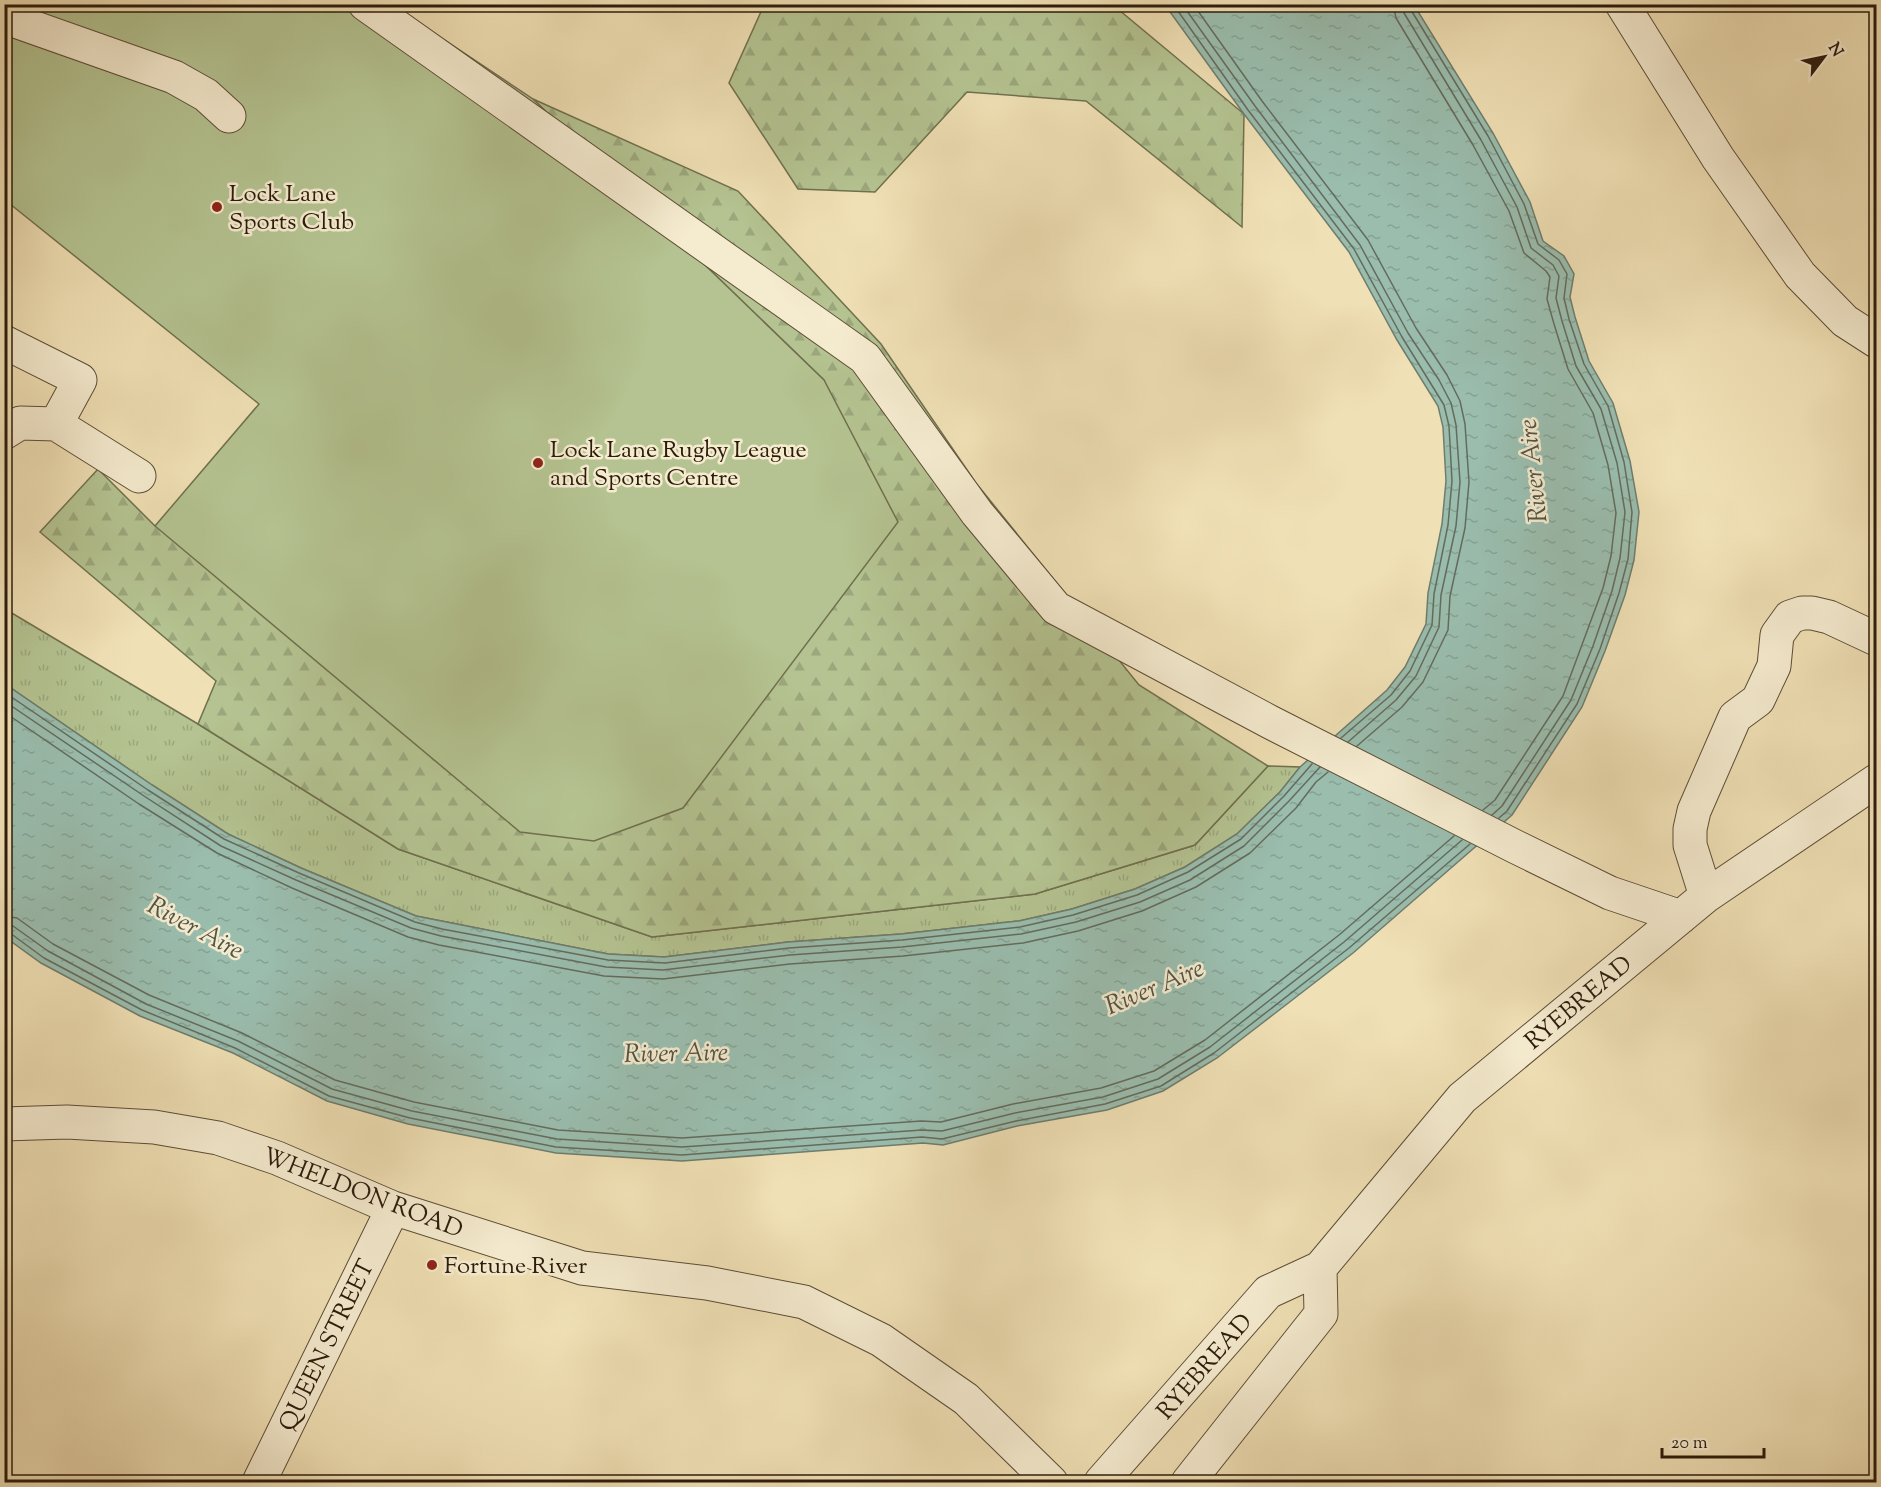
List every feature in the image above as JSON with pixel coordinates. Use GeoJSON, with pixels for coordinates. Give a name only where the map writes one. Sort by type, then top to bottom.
{"type":"FeatureCollection","features":[{"type":"Feature","properties":{"kind":"street"},"geometry":{"type":"LineString","coordinates":[[1623,4],[1718,158],[1800,275],[1845,321],[1876,341]]}},
{"type":"Feature","properties":{"kind":"street"},"geometry":{"type":"LineString","coordinates":[[386,11],[865,358],[977,513],[1056,608],[1270,722],[1516,847],[1610,893],[1680,917]]}},
{"type":"Feature","properties":{"kind":"street"},"geometry":{"type":"LineString","coordinates":[[4,16],[174,77],[206,95],[229,116]]}},
{"type":"Feature","properties":{"kind":"street"},"geometry":{"type":"LineString","coordinates":[[4,342],[80,380],[56,424]]}},
{"type":"Feature","properties":{"kind":"street"},"geometry":{"type":"LineString","coordinates":[[4,433],[20,423],[56,424],[139,476]]}},
{"type":"Feature","properties":{"kind":"street"},"geometry":{"type":"LineString","coordinates":[[1706,896],[1690,845],[1690,829],[1694,811],[1734,717],[1758,700],[1774,666],[1777,635],[1790,617],[1812,613],[1829,616],[1876,639]]}},
{"type":"Feature","properties":{"kind":"street","name":"RYEBREAD"},"geometry":{"type":"LineString","coordinates":[[1101,1482],[1268,1292],[1320,1268],[1462,1098],[1706,896],[1876,781]]}},
{"type":"Feature","properties":{"kind":"street","name":"WHELDON ROAD"},"geometry":{"type":"LineString","coordinates":[[4,1124],[66,1122],[153,1127],[218,1138],[277,1158],[393,1208],[582,1268],[707,1283],[804,1302],[881,1340],[966,1400],[1051,1482]]}},
{"type":"Feature","properties":{"kind":"street","name":"QUEEN STREET"},"geometry":{"type":"LineString","coordinates":[[259,1482],[393,1208]]}},
{"type":"Feature","properties":{"kind":"street"},"geometry":{"type":"LineString","coordinates":[[1188,1482],[1321,1314],[1320,1268]]}},
{"type":"Feature","properties":{"kind":"green space","name":"Lock Lane Rugby League and Sports Centre"},"geometry":{"type":"Polygon","coordinates":[[[24,5],[392,5],[533,99],[824,380],[898,522],[683,808],[594,841],[520,832],[155,526],[259,404],[5,200],[5,62],[16,18],[24,5]]]}},
{"type":"Feature","properties":{"kind":"green space"},"geometry":{"type":"Polygon","coordinates":[[[764,5],[1113,5],[1244,114],[1242,227],[1086,101],[967,92],[875,192],[798,189],[729,83],[764,5]]]}},
{"type":"Feature","properties":{"kind":"green space"},"geometry":{"type":"Polygon","coordinates":[[[533,99],[738,191],[881,344],[976,483],[1139,685],[1268,766],[1195,845],[1035,894],[652,937],[398,849],[198,724],[216,681],[40,532],[98,469],[155,526],[824,380],[533,99]]]}},
{"type":"Feature","properties":{"kind":"green space"},"geometry":{"type":"Polygon","coordinates":[[[5,609],[198,724],[398,849],[652,937],[1035,894],[1195,845],[1268,766],[1300,767],[1280,792],[1237,834],[1185,867],[1135,889],[1072,909],[1019,921],[901,934],[788,942],[664,957],[608,954],[416,916],[301,868],[228,834],[5,684],[5,609]]]}},
{"type":"Feature","properties":{"kind":"water","name":"River Aire"},"geometry":{"type":"Polygon","coordinates":[[[1165,5],[1414,5],[1493,133],[1530,202],[1543,241],[1564,256],[1574,274],[1570,297],[1575,317],[1589,361],[1613,403],[1630,461],[1639,512],[1634,560],[1625,595],[1582,707],[1512,815],[1353,953],[1217,1058],[1163,1091],[1107,1110],[1017,1126],[943,1145],[923,1143],[682,1161],[556,1153],[408,1124],[327,1101],[233,1053],[140,1016],[41,963],[5,937],[5,684],[228,834],[301,868],[416,916],[608,954],[664,957],[788,942],[901,934],[1019,921],[1072,909],[1135,889],[1185,867],[1237,834],[1280,792],[1300,767],[1387,690],[1405,667],[1426,624],[1428,593],[1442,524],[1446,481],[1443,427],[1438,406],[1397,340],[1349,252],[1165,5]]]}},
{"type":"Feature","properties":{"kind":"place","name":"Lock Lane Sports Club"},"geometry":{"type":"Point","coordinates":[217,207]}},
{"type":"Feature","properties":{"kind":"place","name":"Lock Lane Rugby League and Sports Centre"},"geometry":{"type":"Point","coordinates":[538,463]}},
{"type":"Feature","properties":{"kind":"place","name":"Fortune River"},"geometry":{"type":"Point","coordinates":[432,1265]}}]}
